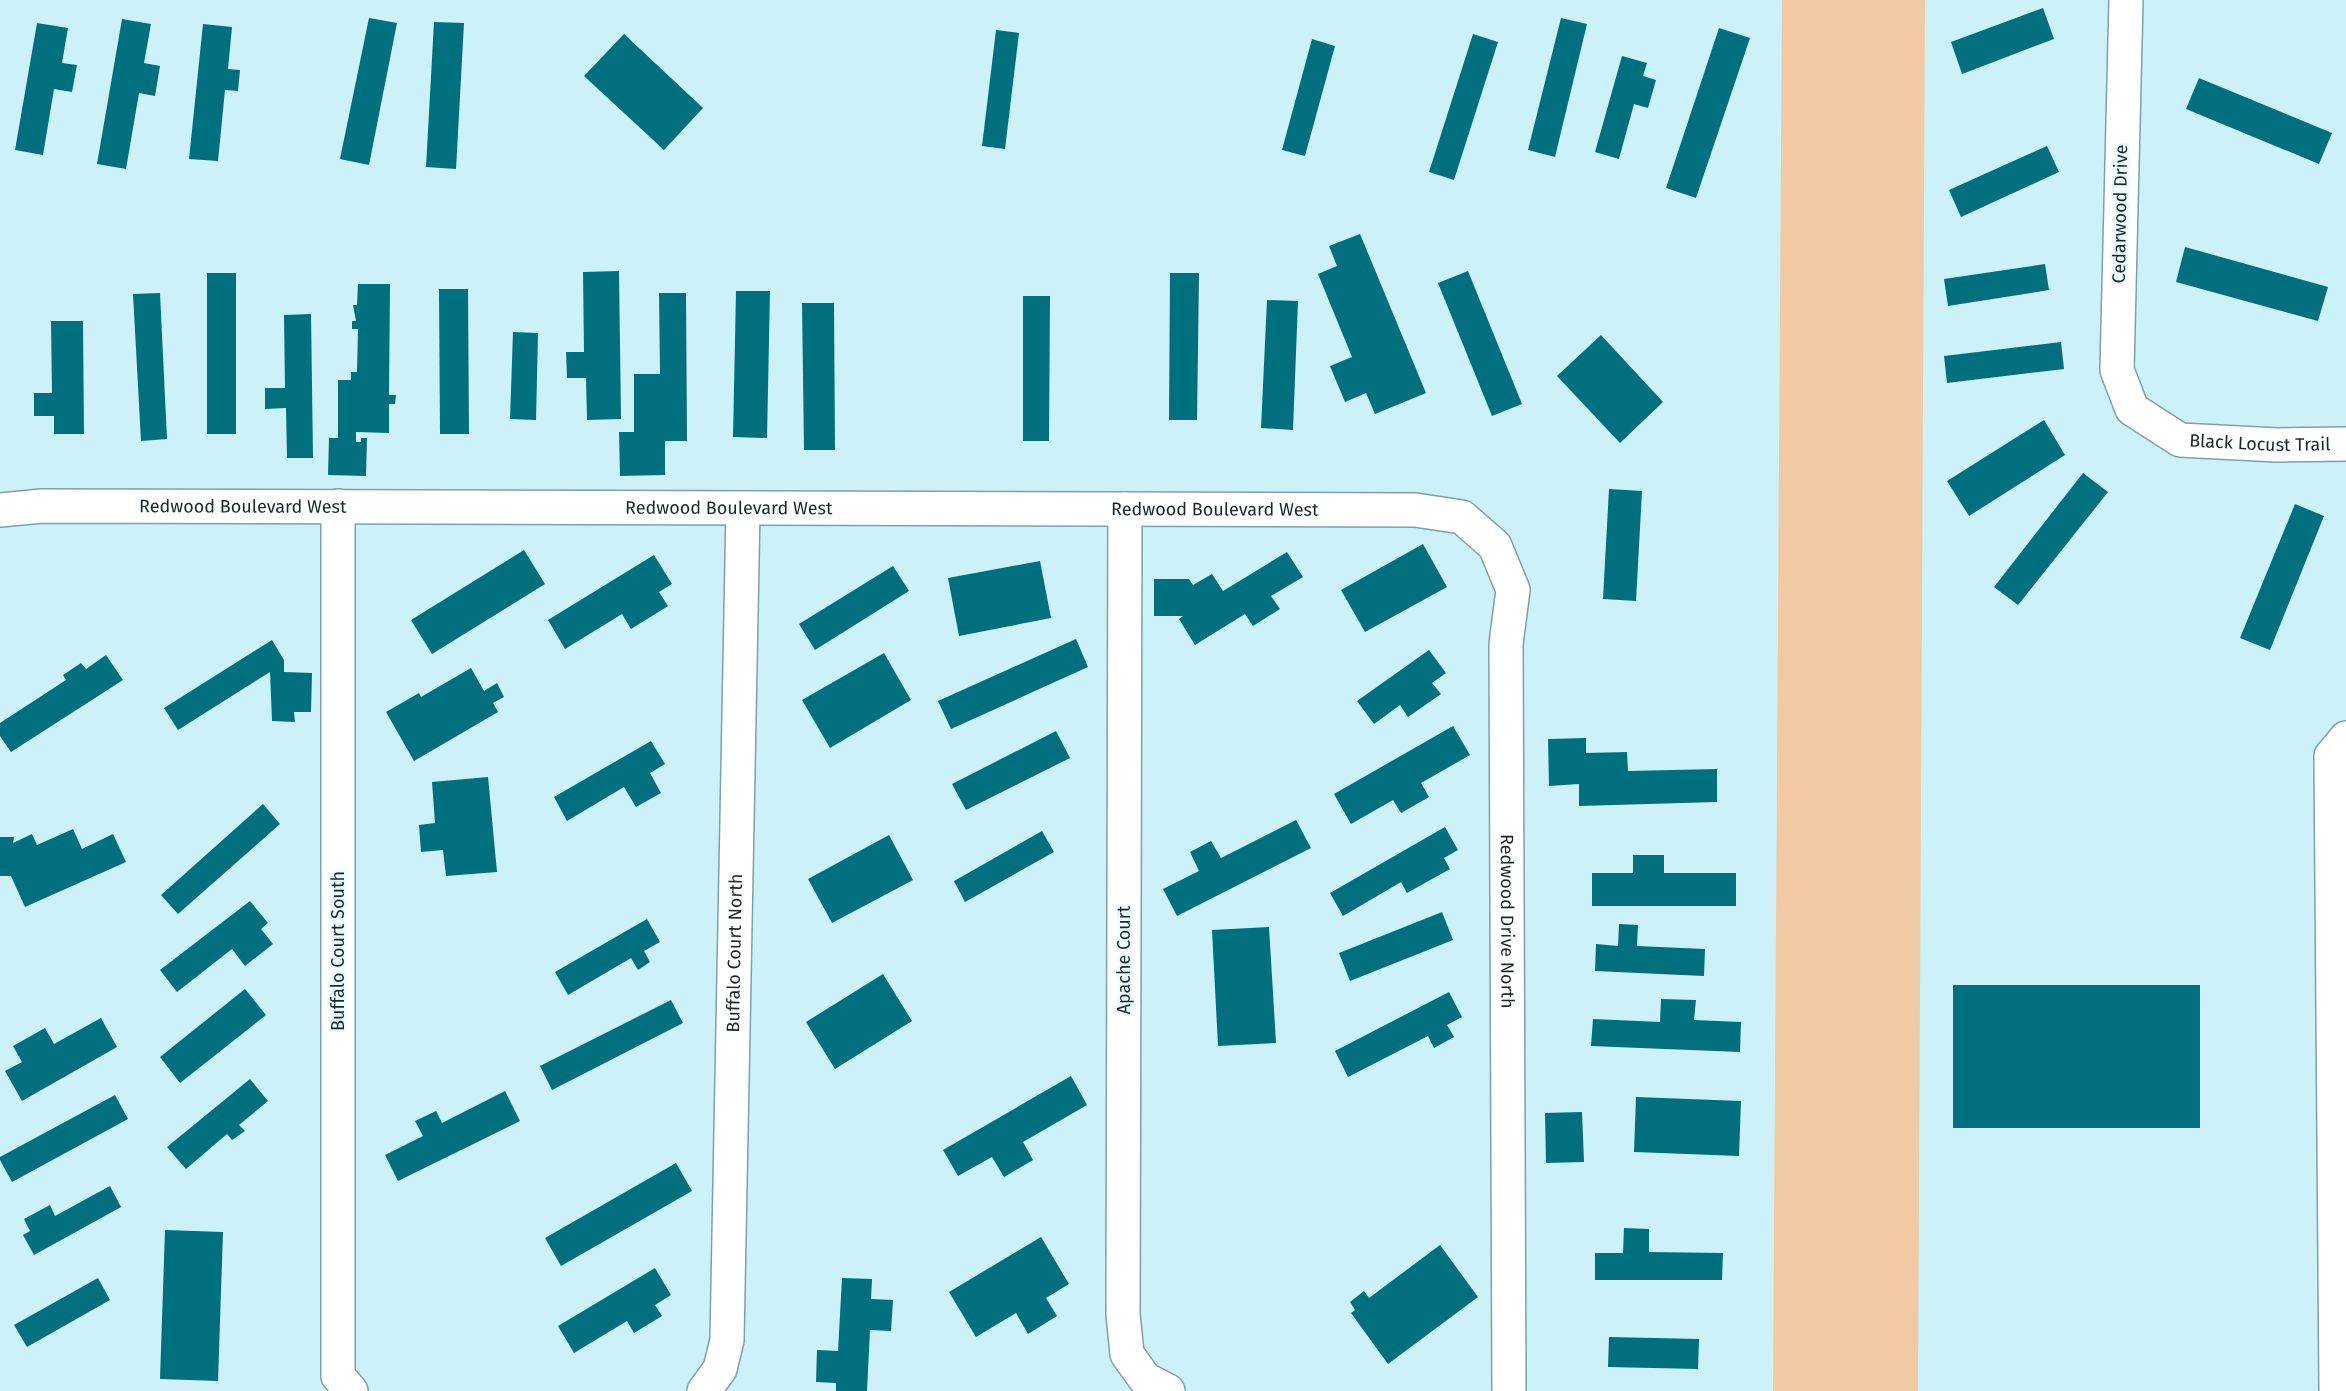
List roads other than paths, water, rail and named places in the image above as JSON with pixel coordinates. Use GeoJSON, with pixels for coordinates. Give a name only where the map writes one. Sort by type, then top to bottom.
{"type":"FeatureCollection","features":[{"type":"Feature","properties":{"kind":"street","name":"Cedarwood Drive"},"geometry":{"type":"LineString","coordinates":[[2126,0],[2117,370],[2132,409],[2144,418]]}},
{"type":"Feature","properties":{"kind":"street","name":"Black Locust Trail"},"geometry":{"type":"LineString","coordinates":[[2144,418],[2180,440],[2277,446],[2346,444]]}},
{"type":"Feature","properties":{"kind":"street","name":"Redwood Boulevard West"},"geometry":{"type":"LineString","coordinates":[[0,510],[42,506],[1415,510]]}},
{"type":"Feature","properties":{"kind":"street","name":"Buffalo Court South"},"geometry":{"type":"LineString","coordinates":[[338,506],[338,1376],[351,1391]]}},
{"type":"Feature","properties":{"kind":"street","name":"Buffalo Court North"},"geometry":{"type":"LineString","coordinates":[[704,1391],[720,1369],[727,1340],[743,509]]}},
{"type":"Feature","properties":{"kind":"street","name":"Apache Court"},"geometry":{"type":"LineString","coordinates":[[1125,509],[1123,1314],[1127,1354],[1145,1379],[1168,1391]]}},
{"type":"Feature","properties":{"kind":"street","name":"Redwood Drive North"},"geometry":{"type":"LineString","coordinates":[[1415,510],[1462,517],[1495,546],[1513,590],[1506,644],[1509,1391]]}},
{"type":"Feature","properties":{"kind":"street"},"geometry":{"type":"LineString","coordinates":[[2336,1391],[2331,756],[2346,738]]}}]}
